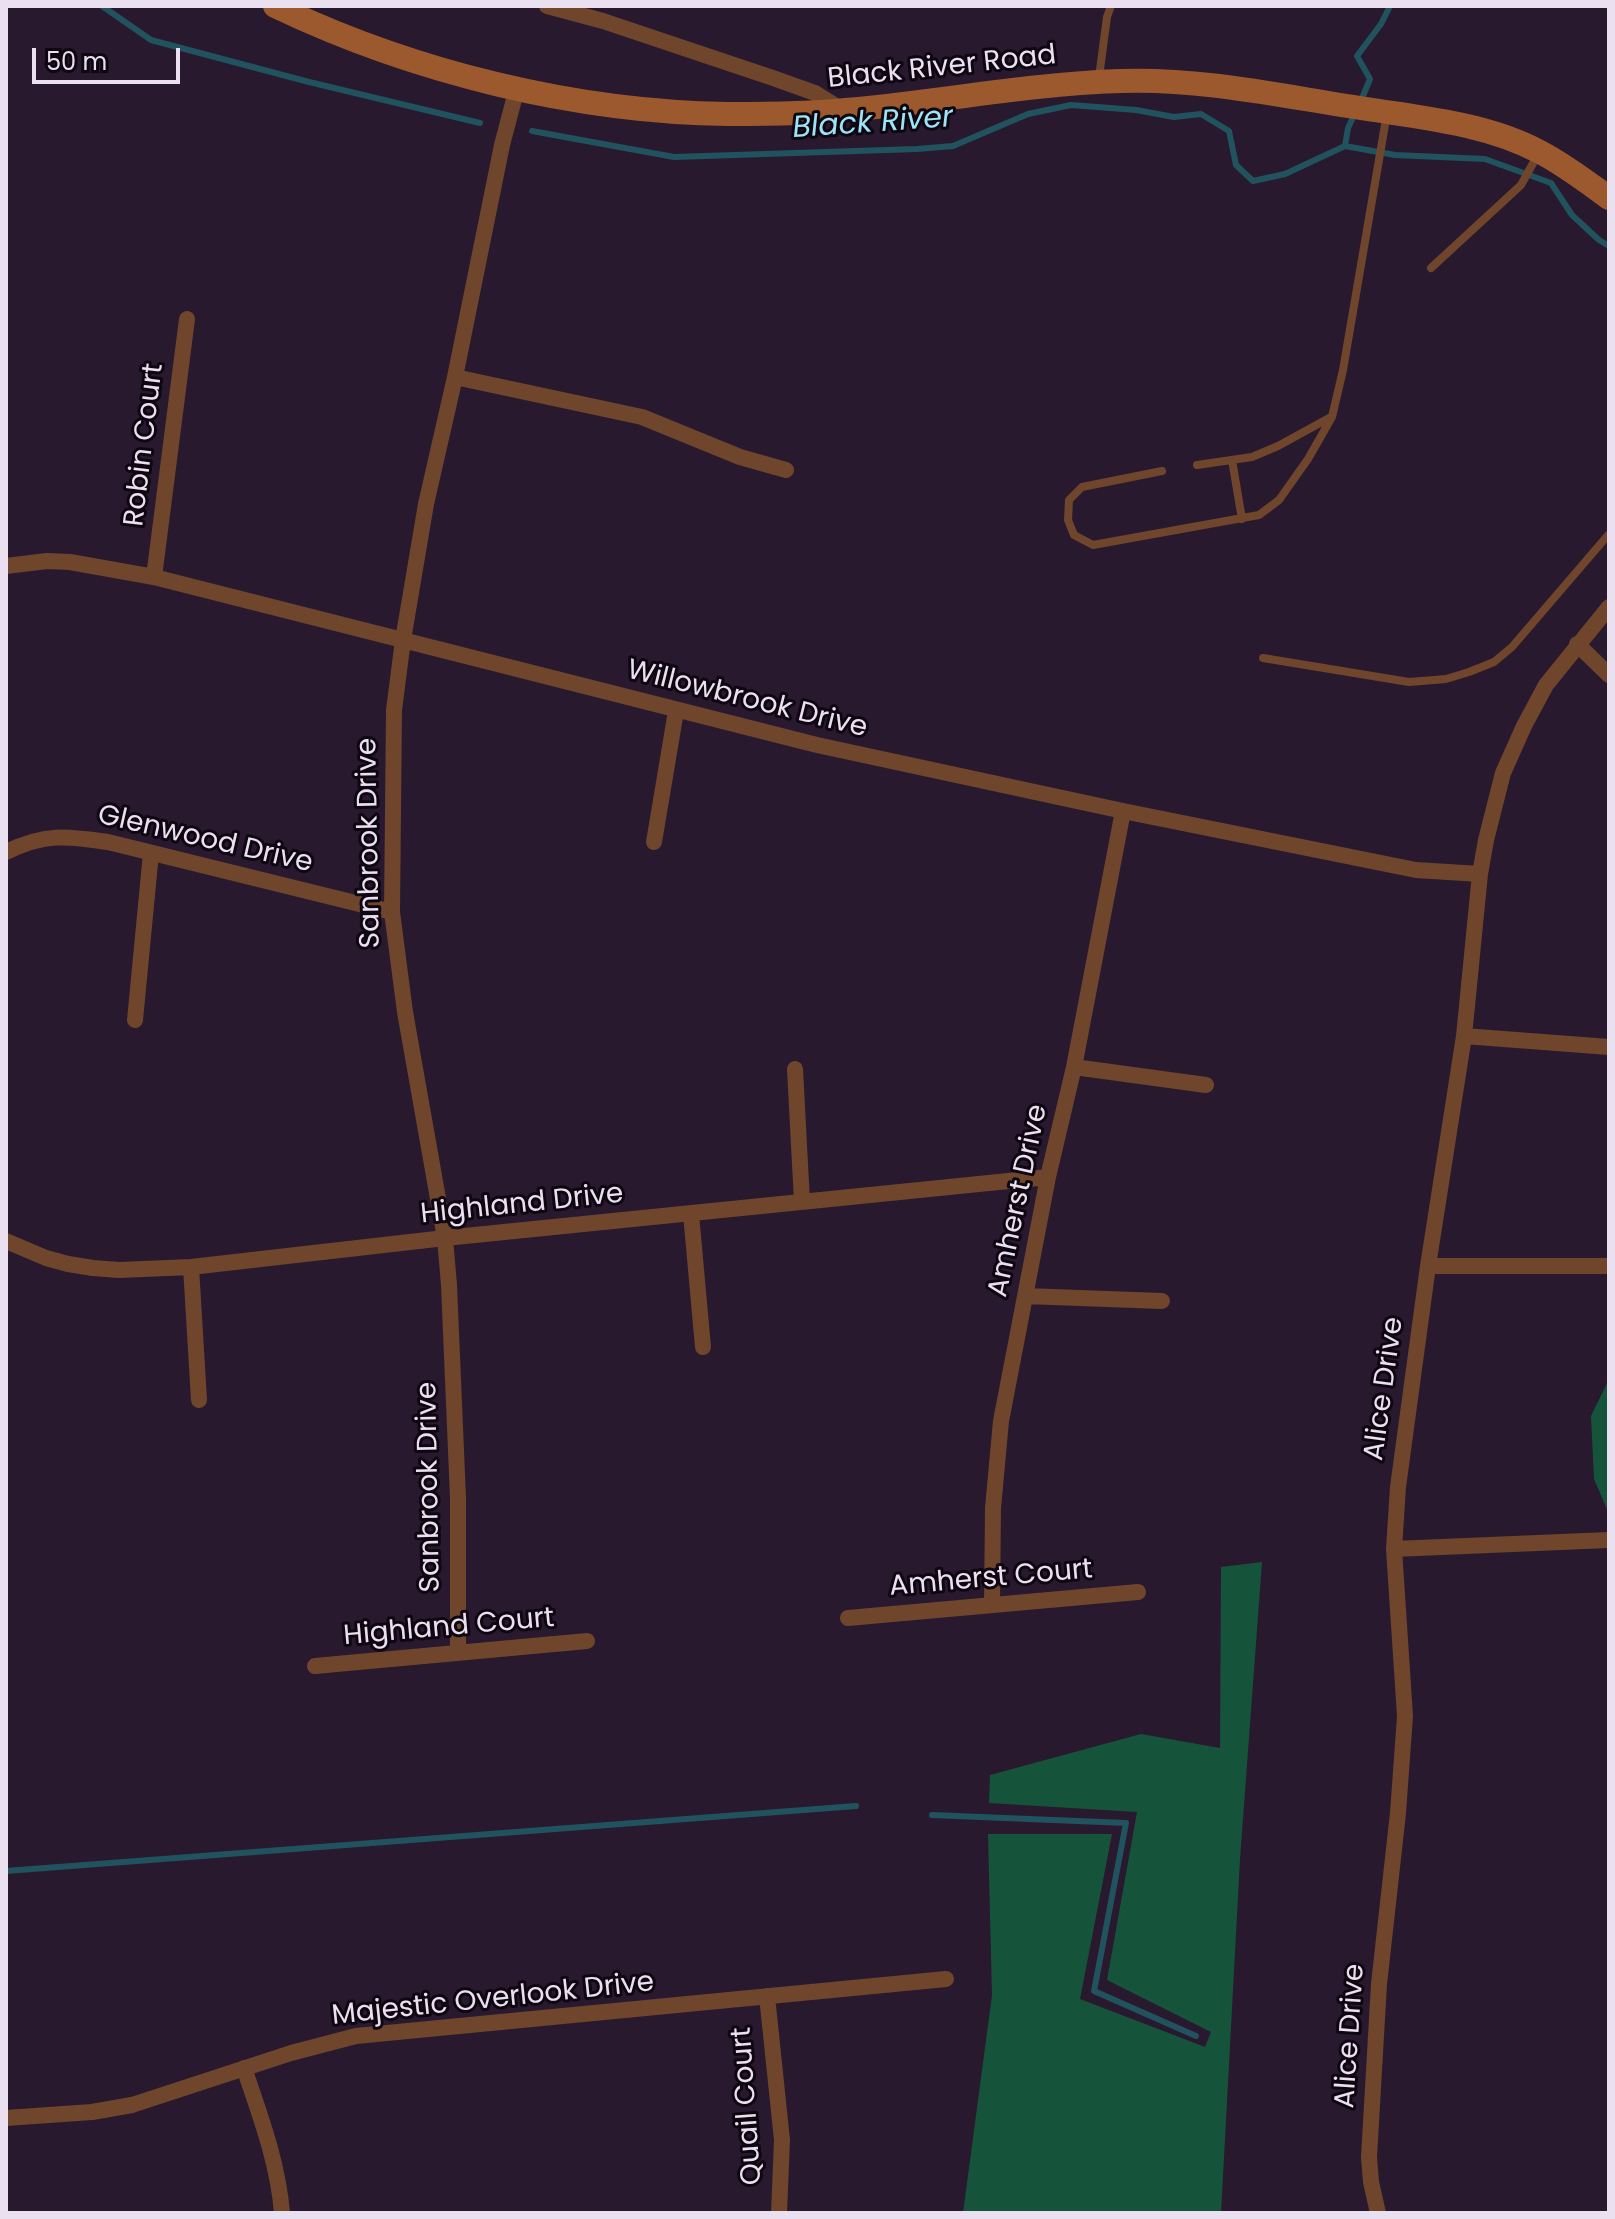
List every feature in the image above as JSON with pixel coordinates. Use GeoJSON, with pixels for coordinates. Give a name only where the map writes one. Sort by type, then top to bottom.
{"type":"FeatureCollection","features":[{"type":"Feature","properties":{"kind":"street","name":"Black River Road"},"geometry":{"type":"LineString","coordinates":[[275,6],[327,31],[454,74],[590,101],[660,110],[725,114],[843,110],[1098,82],[1174,82],[1223,86],[1445,122],[1487,133],[1534,161],[1579,176],[1609,198]]}},
{"type":"Feature","properties":{"kind":"street"},"geometry":{"type":"LineString","coordinates":[[547,6],[603,21],[773,78],[815,93],[843,110]]}},
{"type":"Feature","properties":{"kind":"street","name":"Sanbrook Drive"},"geometry":{"type":"LineString","coordinates":[[458,1653],[458,1484],[445,1238],[405,1012],[392,912],[394,710],[426,504],[502,145],[517,88]]}},
{"type":"Feature","properties":{"kind":"street","name":"Robin Court"},"geometry":{"type":"LineString","coordinates":[[154,577],[187,319]]}},
{"type":"Feature","properties":{"kind":"street"},"geometry":{"type":"LineString","coordinates":[[455,377],[642,417],[740,457],[786,470]]}},
{"type":"Feature","properties":{"kind":"street","name":"Willowbrook Drive"},"geometry":{"type":"LineString","coordinates":[[6,566],[47,561],[70,562],[154,577],[817,745],[1416,870],[1480,874]]}},
{"type":"Feature","properties":{"kind":"street","name":"Alice Drive"},"geometry":{"type":"LineString","coordinates":[[1378,2213],[1369,2157],[1379,1984],[1405,1716],[1394,1549],[1398,1487],[1464,1036],[1480,874],[1503,773],[1546,685],[1609,607]]}},
{"type":"Feature","properties":{"kind":"street"},"geometry":{"type":"LineString","coordinates":[[1577,644],[1609,675]]}},
{"type":"Feature","properties":{"kind":"street"},"geometry":{"type":"LineString","coordinates":[[654,842],[676,711]]}},
{"type":"Feature","properties":{"kind":"street","name":"Amherst Drive"},"geometry":{"type":"LineString","coordinates":[[992,1605],[991,1543],[1001,1421],[1123,811]]}},
{"type":"Feature","properties":{"kind":"street","name":"Glenwood Drive"},"geometry":{"type":"LineString","coordinates":[[6,852],[41,838],[67,836],[108,842],[392,912]]}},
{"type":"Feature","properties":{"kind":"street"},"geometry":{"type":"LineString","coordinates":[[135,1020],[151,853]]}},
{"type":"Feature","properties":{"kind":"street"},"geometry":{"type":"LineString","coordinates":[[1464,1036],[1609,1047]]}},
{"type":"Feature","properties":{"kind":"street"},"geometry":{"type":"LineString","coordinates":[[1074,1067],[1206,1085]]}},
{"type":"Feature","properties":{"kind":"street"},"geometry":{"type":"LineString","coordinates":[[795,1069],[802,1202]]}},
{"type":"Feature","properties":{"kind":"street","name":"Highland Drive"},"geometry":{"type":"LineString","coordinates":[[6,1241],[46,1258],[93,1268],[191,1267],[1048,1177]]}},
{"type":"Feature","properties":{"kind":"street"},"geometry":{"type":"LineString","coordinates":[[691,1214],[703,1347]]}},
{"type":"Feature","properties":{"kind":"street"},"geometry":{"type":"LineString","coordinates":[[1428,1266],[1606,1266]]}},
{"type":"Feature","properties":{"kind":"street"},"geometry":{"type":"LineString","coordinates":[[191,1267],[199,1400]]}},
{"type":"Feature","properties":{"kind":"street"},"geometry":{"type":"LineString","coordinates":[[1025,1296],[1162,1301]]}},
{"type":"Feature","properties":{"kind":"street"},"geometry":{"type":"LineString","coordinates":[[1394,1549],[1609,1540]]}},
{"type":"Feature","properties":{"kind":"street","name":"Amherst Court"},"geometry":{"type":"LineString","coordinates":[[848,1618],[1138,1592]]}},
{"type":"Feature","properties":{"kind":"street","name":"Highland Court"},"geometry":{"type":"LineString","coordinates":[[315,1666],[587,1641]]}},
{"type":"Feature","properties":{"kind":"street","name":"Majestic Overlook Drive"},"geometry":{"type":"LineString","coordinates":[[6,2118],[92,2112],[132,2105],[291,2053],[356,2036],[946,1979]]}},
{"type":"Feature","properties":{"kind":"street","name":"Quail Court"},"geometry":{"type":"LineString","coordinates":[[767,1996],[782,2140],[779,2213]]}},
{"type":"Feature","properties":{"kind":"street"},"geometry":{"type":"LineString","coordinates":[[244,2068],[269,2147],[281,2194],[282,2213]]}},
{"type":"Feature","properties":{"kind":"lane"},"geometry":{"type":"LineString","coordinates":[[1098,82],[1111,6]]}},
{"type":"Feature","properties":{"kind":"lane"},"geometry":{"type":"LineString","coordinates":[[1162,471],[1082,487],[1069,500],[1068,520],[1074,535],[1093,545],[1259,515],[1279,500],[1332,417],[1343,370],[1382,142],[1364,109]]}},
{"type":"Feature","properties":{"kind":"lane"},"geometry":{"type":"LineString","coordinates":[[1431,268],[1521,185],[1534,161]]}},
{"type":"Feature","properties":{"kind":"lane"},"geometry":{"type":"LineString","coordinates":[[1197,465],[1252,457],[1332,417]]}},
{"type":"Feature","properties":{"kind":"lane"},"geometry":{"type":"LineString","coordinates":[[1232,460],[1242,519]]}},
{"type":"Feature","properties":{"kind":"lane"},"geometry":{"type":"LineString","coordinates":[[1263,658],[1409,682],[1446,679],[1469,672],[1494,662],[1512,647],[1609,534]]}},
{"type":"Feature","properties":{"kind":"green space"},"geometry":{"type":"Polygon","coordinates":[[[1609,1379],[1609,1514],[1594,1479],[1591,1416],[1609,1379]]]}},
{"type":"Feature","properties":{"kind":"green space"},"geometry":{"type":"Polygon","coordinates":[[[1262,1562],[1240,1859],[1221,2213],[963,2213],[992,1995],[988,1834],[1112,1834],[1080,1999],[1205,2047],[1211,2032],[1107,1980],[1137,1812],[989,1803],[990,1775],[1141,1734],[1220,1748],[1221,1567],[1262,1562]]]}},
{"type":"Feature","properties":{"kind":"waterway","name":"Black River"},"geometry":{"type":"LineString","coordinates":[[102,6],[151,40],[480,123]]}},
{"type":"Feature","properties":{"kind":"waterway","name":"Black River"},"geometry":{"type":"LineString","coordinates":[[1360,103],[1370,79],[1357,56],[1381,24],[1390,6]]}},
{"type":"Feature","properties":{"kind":"waterway","name":"Black River"},"geometry":{"type":"LineString","coordinates":[[532,131],[674,157],[953,146],[1028,114],[1071,105],[1136,110],[1174,117],[1201,114],[1229,131],[1236,165],[1253,181],[1285,174],[1345,146],[1355,113]]}},
{"type":"Feature","properties":{"kind":"waterway"},"geometry":{"type":"LineString","coordinates":[[1345,146],[1395,155],[1485,159],[1551,183],[1572,215],[1609,246]]}},
{"type":"Feature","properties":{"kind":"waterway"},"geometry":{"type":"LineString","coordinates":[[6,1871],[856,1806]]}},
{"type":"Feature","properties":{"kind":"waterway"},"geometry":{"type":"LineString","coordinates":[[932,1815],[1126,1823],[1094,1991],[1196,2036]]}}]}
